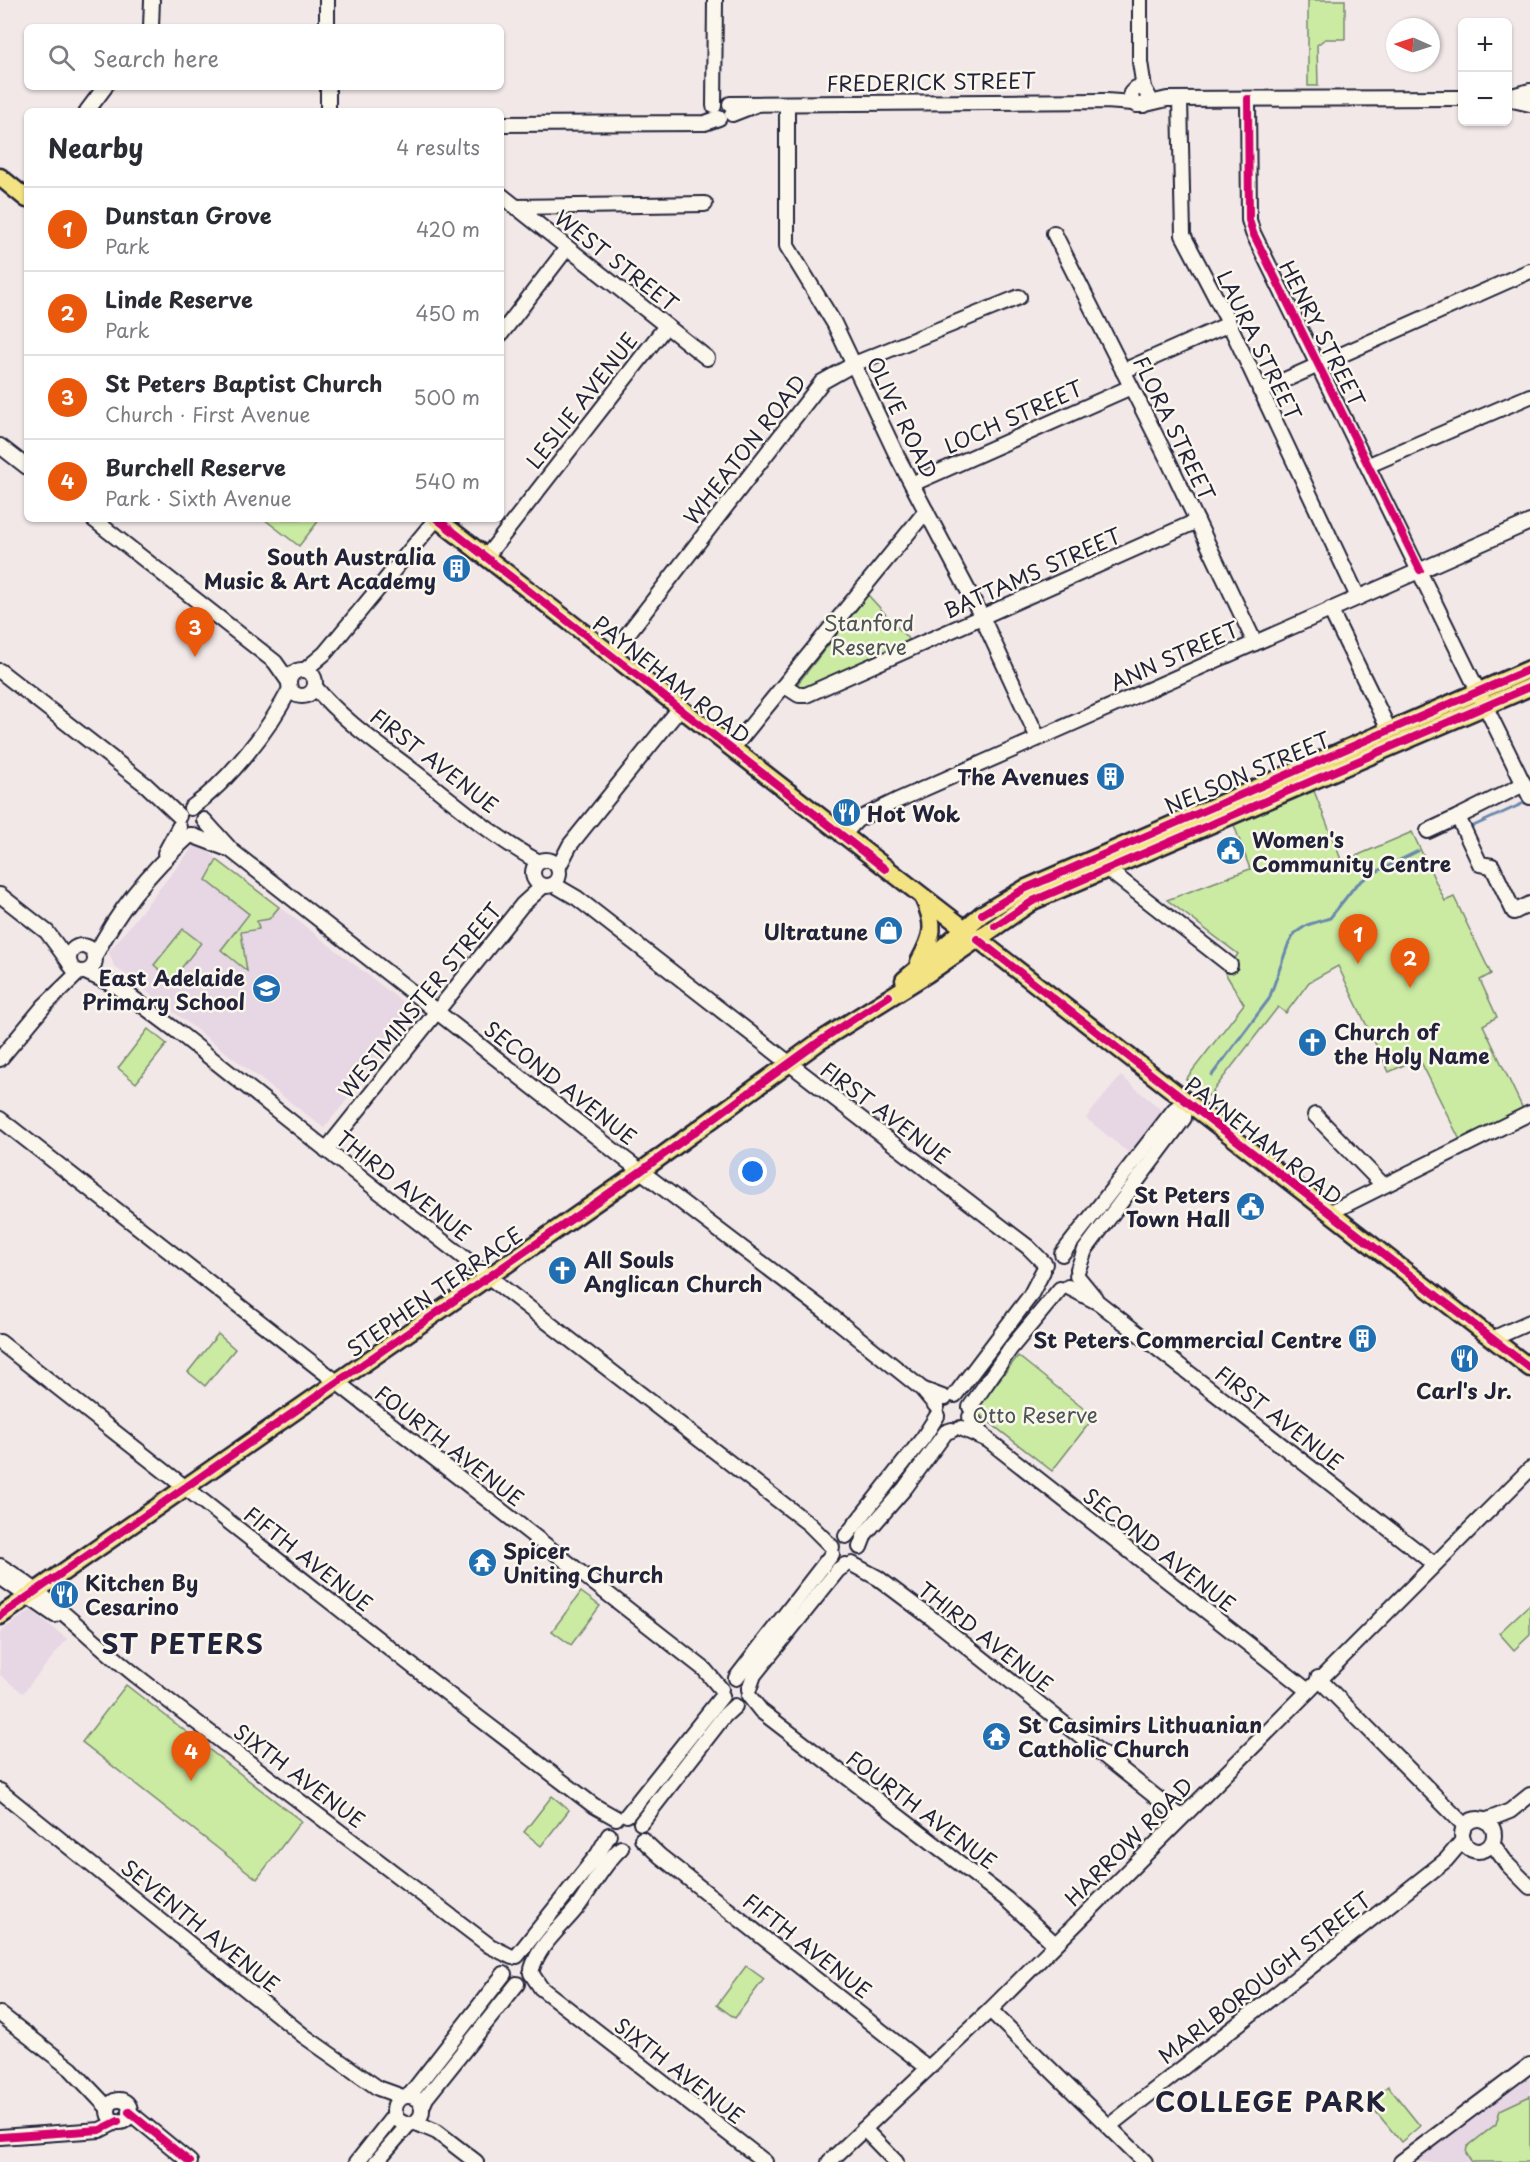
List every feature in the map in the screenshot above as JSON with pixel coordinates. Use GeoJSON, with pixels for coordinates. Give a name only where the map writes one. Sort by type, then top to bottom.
{"type":"FeatureCollection","features":[{"type":"Feature","properties":{"kind":"main road"},"geometry":{"type":"LineString","coordinates":[[0,177],[24,193]]}},
{"type":"Feature","properties":{"kind":"main road","name":"PAYNEHAM ROAD"},"geometry":{"type":"LineString","coordinates":[[440,522],[1530,1368]]}},
{"type":"Feature","properties":{"kind":"main road","name":"NELSON STREET"},"geometry":{"type":"LineString","coordinates":[[971,934],[1024,889],[1103,863],[1482,699],[1530,669]]}},
{"type":"Feature","properties":{"kind":"main road","name":"NELSON STREET"},"geometry":{"type":"LineString","coordinates":[[1482,699],[1530,687]]}},
{"type":"Feature","properties":{"kind":"main road"},"geometry":{"type":"LineString","coordinates":[[915,969],[932,934],[931,915],[922,896]]}},
{"type":"Feature","properties":{"kind":"main road","name":"STEPHEN TERRACE"},"geometry":{"type":"LineString","coordinates":[[889,996],[915,969],[971,934]]}},
{"type":"Feature","properties":{"kind":"main road","name":"STEPHEN TERRACE"},"geometry":{"type":"LineString","coordinates":[[0,1616],[641,1171],[788,1064],[889,996],[927,974],[971,934]]}},
{"type":"Feature","properties":{"kind":"street"},"geometry":{"type":"LineString","coordinates":[[151,24],[152,0]]}},
{"type":"Feature","properties":{"kind":"street"},"geometry":{"type":"LineString","coordinates":[[327,0],[327,24]]}},
{"type":"Feature","properties":{"kind":"street"},"geometry":{"type":"LineString","coordinates":[[715,0],[717,78],[723,109]]}},
{"type":"Feature","properties":{"kind":"street"},"geometry":{"type":"LineString","coordinates":[[1140,0],[1139,95],[1173,99],[1458,98]]}},
{"type":"Feature","properties":{"kind":"street"},"geometry":{"type":"LineString","coordinates":[[89,108],[103,90]]}},
{"type":"Feature","properties":{"kind":"street"},"geometry":{"type":"LineString","coordinates":[[328,90],[328,108]]}},
{"type":"Feature","properties":{"kind":"street"},"geometry":{"type":"LineString","coordinates":[[1512,97],[1530,91],[1530,103],[1512,99]]}},
{"type":"Feature","properties":{"kind":"street","name":"FREDERICK STREET"},"geometry":{"type":"LineString","coordinates":[[504,124],[705,123],[723,109],[757,104],[1106,101],[1139,95]]}},
{"type":"Feature","properties":{"kind":"street","name":"LAURA STREET"},"geometry":{"type":"LineString","coordinates":[[1173,99],[1183,235],[1229,324],[1358,597]]}},
{"type":"Feature","properties":{"kind":"street","name":"HENRY STREET"},"geometry":{"type":"LineString","coordinates":[[1248,99],[1250,226],[1527,790]]}},
{"type":"Feature","properties":{"kind":"street","name":"OLIVE ROAD"},"geometry":{"type":"LineString","coordinates":[[787,104],[787,246],[834,323],[912,484],[982,617],[1038,738]]}},
{"type":"Feature","properties":{"kind":"street","name":"WEST STREET"},"geometry":{"type":"LineString","coordinates":[[504,198],[707,358]]}},
{"type":"Feature","properties":{"kind":"street"},"geometry":{"type":"LineString","coordinates":[[515,207],[705,204]]}},
{"type":"Feature","properties":{"kind":"street","name":"FLORA STREET"},"geometry":{"type":"LineString","coordinates":[[1054,234],[1255,642]]}},
{"type":"Feature","properties":{"kind":"street"},"geometry":{"type":"LineString","coordinates":[[504,330],[567,248]]}},
{"type":"Feature","properties":{"kind":"street"},"geometry":{"type":"LineString","coordinates":[[1260,391],[1530,271]]}},
{"type":"Feature","properties":{"kind":"street","name":"WHEATON ROAD"},"geometry":{"type":"LineString","coordinates":[[612,654],[807,400],[827,378],[854,364],[1018,297]]}},
{"type":"Feature","properties":{"kind":"street"},"geometry":{"type":"LineString","coordinates":[[1123,370],[1229,324]]}},
{"type":"Feature","properties":{"kind":"street","name":"LESLIE AVENUE"},"geometry":{"type":"LineString","coordinates":[[486,557],[666,326]]}},
{"type":"Feature","properties":{"kind":"street","name":"LOCH STREET"},"geometry":{"type":"LineString","coordinates":[[912,484],[1131,387]]}},
{"type":"Feature","properties":{"kind":"street"},"geometry":{"type":"LineString","coordinates":[[1369,465],[1530,396]]}},
{"type":"Feature","properties":{"kind":"street"},"geometry":{"type":"LineString","coordinates":[[0,446],[24,465]]}},
{"type":"Feature","properties":{"kind":"street"},"geometry":{"type":"LineString","coordinates":[[732,749],[786,686],[926,511]]}},
{"type":"Feature","properties":{"kind":"street","name":"BATTAMS STREET"},"geometry":{"type":"LineString","coordinates":[[786,686],[804,696],[1197,521]]}},
{"type":"Feature","properties":{"kind":"street","name":"FIRST AVENUE"},"geometry":{"type":"LineString","coordinates":[[97,522],[514,849],[546,873],[571,887],[577,898],[718,1006],[788,1064],[1050,1262]]}},
{"type":"Feature","properties":{"kind":"street"},"geometry":{"type":"LineString","coordinates":[[76,967],[72,951],[82,946],[112,922],[160,863],[186,822],[214,792],[434,522]]}},
{"type":"Feature","properties":{"kind":"street","name":"ANN STREET"},"geometry":{"type":"LineString","coordinates":[[842,836],[857,820],[1530,522]]}},
{"type":"Feature","properties":{"kind":"street"},"geometry":{"type":"LineString","coordinates":[[1330,609],[1393,737]]}},
{"type":"Feature","properties":{"kind":"street","name":"SECOND AVENUE"},"geometry":{"type":"LineString","coordinates":[[0,671],[163,799],[186,822],[232,851],[943,1404]]}},
{"type":"Feature","properties":{"kind":"street","name":"WESTMINSTER STREET"},"geometry":{"type":"LineString","coordinates":[[326,1150],[680,708]]}},
{"type":"Feature","properties":{"kind":"street"},"geometry":{"type":"LineString","coordinates":[[1428,831],[1527,790]]}},
{"type":"Feature","properties":{"kind":"street"},"geometry":{"type":"LineString","coordinates":[[186,822],[201,830],[214,792]]}},
{"type":"Feature","properties":{"kind":"street","name":"SECOND AVENUE"},"geometry":{"type":"LineString","coordinates":[[186,822],[201,813],[232,851]]}},
{"type":"Feature","properties":{"kind":"street"},"geometry":{"type":"LineString","coordinates":[[1458,817],[1480,864],[1492,866],[1514,912],[1530,904]]}},
{"type":"Feature","properties":{"kind":"street"},"geometry":{"type":"LineString","coordinates":[[1103,863],[1230,965]]}},
{"type":"Feature","properties":{"kind":"street","name":"THIRD AVENUE"},"geometry":{"type":"LineString","coordinates":[[0,896],[47,932],[76,967],[118,987],[487,1276],[838,1544]]}},
{"type":"Feature","properties":{"kind":"street"},"geometry":{"type":"LineString","coordinates":[[0,1059],[76,967],[94,965],[95,957],[112,922]]}},
{"type":"Feature","properties":{"kind":"street","name":"THIRD AVENUE"},"geometry":{"type":"LineString","coordinates":[[47,932],[82,946]]}},
{"type":"Feature","properties":{"kind":"street"},"geometry":{"type":"LineString","coordinates":[[82,946],[90,949],[95,957]]}},
{"type":"Feature","properties":{"kind":"street","name":"THIRD AVENUE"},"geometry":{"type":"LineString","coordinates":[[95,957],[118,987]]}},
{"type":"Feature","properties":{"kind":"street"},"geometry":{"type":"LineString","coordinates":[[357,2162],[509,1963],[585,1872],[607,1842],[616,1824],[923,1438],[943,1404],[1030,1296],[1050,1262],[1174,1110],[1185,1102]]}},
{"type":"Feature","properties":{"kind":"street"},"geometry":{"type":"LineString","coordinates":[[616,1824],[641,1823],[724,1716],[744,1699],[754,1675],[838,1570],[854,1558],[865,1534],[905,1488],[945,1434],[963,1421],[1010,1349],[1071,1280],[1085,1250],[1184,1118],[1185,1102]]}},
{"type":"Feature","properties":{"kind":"street"},"geometry":{"type":"LineString","coordinates":[[1329,1213],[1530,1113]]}},
{"type":"Feature","properties":{"kind":"street"},"geometry":{"type":"LineString","coordinates":[[1315,1115],[1383,1185]]}},
{"type":"Feature","properties":{"kind":"street","name":"FOURTH AVENUE"},"geometry":{"type":"LineString","coordinates":[[0,1119],[727,1685]]}},
{"type":"Feature","properties":{"kind":"street"},"geometry":{"type":"LineString","coordinates":[[1050,1262],[1073,1260],[1071,1280]]}},
{"type":"Feature","properties":{"kind":"street"},"geometry":{"type":"LineString","coordinates":[[1050,1262],[1047,1283],[1071,1280]]}},
{"type":"Feature","properties":{"kind":"street","name":"FIRST AVENUE"},"geometry":{"type":"LineString","coordinates":[[1071,1280],[1434,1564]]}},
{"type":"Feature","properties":{"kind":"street"},"geometry":{"type":"LineString","coordinates":[[1492,1339],[1530,1322]]}},
{"type":"Feature","properties":{"kind":"street","name":"FIFTH AVENUE"},"geometry":{"type":"LineString","coordinates":[[0,1342],[183,1488],[593,1805],[616,1824],[614,1844],[633,1845],[660,1856],[928,2068]]}},
{"type":"Feature","properties":{"kind":"street"},"geometry":{"type":"LineString","coordinates":[[943,1404],[966,1401],[963,1421]]}},
{"type":"Feature","properties":{"kind":"street"},"geometry":{"type":"LineString","coordinates":[[943,1404],[940,1424],[963,1421]]}},
{"type":"Feature","properties":{"kind":"street","name":"SECOND AVENUE"},"geometry":{"type":"LineString","coordinates":[[963,1421],[1307,1690]]}},
{"type":"Feature","properties":{"kind":"street","name":"HARROW ROAD"},"geometry":{"type":"LineString","coordinates":[[829,2162],[990,2010],[1318,1678],[1530,1469]]}},
{"type":"Feature","properties":{"kind":"street"},"geometry":{"type":"LineString","coordinates":[[838,1544],[853,1538],[854,1558]]}},
{"type":"Feature","properties":{"kind":"street"},"geometry":{"type":"LineString","coordinates":[[838,1544],[835,1560],[854,1558]]}},
{"type":"Feature","properties":{"kind":"street","name":"THIRD AVENUE"},"geometry":{"type":"LineString","coordinates":[[854,1558],[1181,1817]]}},
{"type":"Feature","properties":{"kind":"street","name":"SIXTH AVENUE"},"geometry":{"type":"LineString","coordinates":[[0,1566],[31,1593],[490,1946],[509,1963]]}},
{"type":"Feature","properties":{"kind":"street","name":"SIXTH AVENUE"},"geometry":{"type":"LineString","coordinates":[[0,1577],[31,1593]]}},
{"type":"Feature","properties":{"kind":"street"},"geometry":{"type":"LineString","coordinates":[[1318,1678],[1471,1831],[1490,1842],[1507,1864],[1530,1887]]}},
{"type":"Feature","properties":{"kind":"street"},"geometry":{"type":"LineString","coordinates":[[727,1685],[746,1682],[744,1699]]}},
{"type":"Feature","properties":{"kind":"street"},"geometry":{"type":"LineString","coordinates":[[727,1685],[725,1702],[744,1699]]}},
{"type":"Feature","properties":{"kind":"street","name":"FOURTH AVENUE"},"geometry":{"type":"LineString","coordinates":[[744,1699],[1006,1899],[1055,1944]]}},
{"type":"Feature","properties":{"kind":"street","name":"SEVENTH AVENUE"},"geometry":{"type":"LineString","coordinates":[[0,1791],[304,2036],[400,2103]]}},
{"type":"Feature","properties":{"kind":"street","name":"MARLBOROUGH STREET"},"geometry":{"type":"LineString","coordinates":[[1109,2126],[1446,1860],[1471,1831],[1510,1811],[1530,1796]]}},
{"type":"Feature","properties":{"kind":"street","name":"MARLBOROUGH STREET"},"geometry":{"type":"LineString","coordinates":[[1490,1842],[1510,1811]]}},
{"type":"Feature","properties":{"kind":"street"},"geometry":{"type":"LineString","coordinates":[[376,2162],[417,2117],[426,2098],[526,1977],[545,1944],[633,1845],[644,1829],[641,1823]]}},
{"type":"Feature","properties":{"kind":"street"},"geometry":{"type":"LineString","coordinates":[[1471,1831],[1490,1842]]}},
{"type":"Feature","properties":{"kind":"street"},"geometry":{"type":"LineString","coordinates":[[509,1963],[528,1960],[526,1977]]}},
{"type":"Feature","properties":{"kind":"street"},"geometry":{"type":"LineString","coordinates":[[509,1963],[507,1980],[526,1977]]}},
{"type":"Feature","properties":{"kind":"street","name":"SIXTH AVENUE"},"geometry":{"type":"LineString","coordinates":[[526,1977],[765,2162]]}},
{"type":"Feature","properties":{"kind":"street"},"geometry":{"type":"LineString","coordinates":[[990,2010],[1144,2162]]}},
{"type":"Feature","properties":{"kind":"street"},"geometry":{"type":"LineString","coordinates":[[0,2014],[94,2090],[117,2113],[152,2133],[190,2162]]}},
{"type":"Feature","properties":{"kind":"street"},"geometry":{"type":"LineString","coordinates":[[1401,2162],[1530,2065]]}},
{"type":"Feature","properties":{"kind":"street"},"geometry":{"type":"LineString","coordinates":[[400,2103],[419,2101],[417,2117]]}},
{"type":"Feature","properties":{"kind":"street"},"geometry":{"type":"LineString","coordinates":[[400,2103],[398,2120],[417,2117],[477,2162]]}},
{"type":"Feature","properties":{"kind":"street"},"geometry":{"type":"LineString","coordinates":[[0,2137],[82,2129],[117,2113]]}},
{"type":"Feature","properties":{"kind":"street"},"geometry":{"type":"LineString","coordinates":[[864,2129],[896,2162]]}},
{"type":"Feature","properties":{"kind":"shaded area","name":"East Adelaide Primary School"},"geometry":{"type":"Polygon","coordinates":[[[201,846],[417,1013],[324,1128],[114,966],[109,952],[193,847],[201,846]]]}},
{"type":"Feature","properties":{"kind":"shaded area"},"geometry":{"type":"Polygon","coordinates":[[[1121,1076],[1165,1113],[1131,1155],[1086,1118],[1121,1076]]]}},
{"type":"Feature","properties":{"kind":"shaded area"},"geometry":{"type":"Polygon","coordinates":[[[31,1610],[67,1639],[23,1693],[0,1675],[0,1632],[31,1610]]]}},
{"type":"Feature","properties":{"kind":"shaded area"},"geometry":{"type":"Polygon","coordinates":[[[1530,2065],[1530,2162],[1401,2162],[1530,2065]]]}},
{"type":"Feature","properties":{"kind":"green space"},"geometry":{"type":"Polygon","coordinates":[[[1308,0],[1345,0],[1345,39],[1325,39],[1317,45],[1318,86],[1308,86],[1308,0]]]}},
{"type":"Feature","properties":{"kind":"green space"},"geometry":{"type":"Polygon","coordinates":[[[268,522],[318,522],[299,546],[268,522]]]}},
{"type":"Feature","properties":{"kind":"green space","name":"Stanford Reserve"},"geometry":{"type":"Polygon","coordinates":[[[868,595],[911,642],[806,691],[795,687],[868,595]]]}},
{"type":"Feature","properties":{"kind":"green space"},"geometry":{"type":"Polygon","coordinates":[[[1314,791],[1342,862],[1412,832],[1445,901],[1454,897],[1491,974],[1480,980],[1497,1017],[1483,1025],[1523,1109],[1460,1140],[1419,1058],[1389,1072],[1338,966],[1309,982],[1286,1013],[1278,1007],[1209,1096],[1186,1079],[1244,1004],[1225,973],[1238,954],[1167,900],[1250,869],[1234,825],[1314,791]]]}},
{"type":"Feature","properties":{"kind":"green space"},"geometry":{"type":"Polygon","coordinates":[[[217,860],[279,907],[269,919],[257,921],[259,929],[241,932],[247,971],[221,950],[249,914],[206,880],[217,860]]]}},
{"type":"Feature","properties":{"kind":"green space"},"geometry":{"type":"Polygon","coordinates":[[[183,929],[201,943],[172,980],[154,965],[183,929]]]}},
{"type":"Feature","properties":{"kind":"green space"},"geometry":{"type":"Polygon","coordinates":[[[148,1029],[167,1044],[136,1083],[118,1068],[148,1029]]]}},
{"type":"Feature","properties":{"kind":"green space"},"geometry":{"type":"Polygon","coordinates":[[[218,1334],[235,1349],[205,1386],[188,1372],[218,1334]]]}},
{"type":"Feature","properties":{"kind":"green space","name":"Otto Reserve"},"geometry":{"type":"Polygon","coordinates":[[[1018,1356],[1094,1417],[1052,1471],[975,1411],[1018,1356]]]}},
{"type":"Feature","properties":{"kind":"green space"},"geometry":{"type":"Polygon","coordinates":[[[581,1592],[600,1606],[571,1645],[552,1631],[581,1592]]]}},
{"type":"Feature","properties":{"kind":"green space"},"geometry":{"type":"Polygon","coordinates":[[[1530,1604],[1530,1635],[1514,1650],[1499,1633],[1530,1604]]]}},
{"type":"Feature","properties":{"kind":"green space"},"geometry":{"type":"Polygon","coordinates":[[[126,1685],[301,1821],[257,1879],[82,1742],[126,1685]]]}},
{"type":"Feature","properties":{"kind":"green space"},"geometry":{"type":"Polygon","coordinates":[[[552,1796],[569,1810],[541,1846],[524,1832],[552,1796]]]}},
{"type":"Feature","properties":{"kind":"green space"},"geometry":{"type":"Polygon","coordinates":[[[746,1966],[764,1979],[735,2018],[717,2005],[746,1966]]]}},
{"type":"Feature","properties":{"kind":"green space"},"geometry":{"type":"Polygon","coordinates":[[[1388,2086],[1420,2126],[1401,2142],[1368,2102],[1388,2086]]]}},
{"type":"Feature","properties":{"kind":"green space"},"geometry":{"type":"Polygon","coordinates":[[[1530,2096],[1530,2162],[1472,2162],[1466,2153],[1467,2147],[1496,2124],[1500,2110],[1530,2096]]]}},
{"type":"Feature","properties":{"kind":"waterway"},"geometry":{"type":"LineString","coordinates":[[1469,828],[1524,803]]}},
{"type":"Feature","properties":{"kind":"waterway"},"geometry":{"type":"LineString","coordinates":[[1212,1075],[1269,999],[1288,945],[1295,933],[1307,925],[1330,918],[1355,886],[1368,876],[1418,851]]}},
{"type":"Feature","properties":{"kind":"cycle path"},"geometry":{"type":"LineString","coordinates":[[1248,99],[1249,220],[1253,233],[1420,570]]}},
{"type":"Feature","properties":{"kind":"cycle path"},"geometry":{"type":"LineString","coordinates":[[441,522],[885,869]]}},
{"type":"Feature","properties":{"kind":"cycle path"},"geometry":{"type":"LineString","coordinates":[[982,914],[1024,889],[1530,669]]}},
{"type":"Feature","properties":{"kind":"cycle path"},"geometry":{"type":"LineString","coordinates":[[995,926],[1033,901],[1530,687]]}},
{"type":"Feature","properties":{"kind":"cycle path"},"geometry":{"type":"LineString","coordinates":[[977,939],[1530,1368]]}},
{"type":"Feature","properties":{"kind":"cycle path"},"geometry":{"type":"LineString","coordinates":[[0,1616],[641,1171],[820,1041],[889,996]]}},
{"type":"Feature","properties":{"kind":"cycle path"},"geometry":{"type":"LineString","coordinates":[[129,2112],[190,2162]]}},
{"type":"Feature","properties":{"kind":"cycle path"},"geometry":{"type":"LineString","coordinates":[[0,2137],[100,2130],[118,2121]]}},
{"type":"Feature","properties":{"kind":"place","name":"South Australia Music & Art Academy"},"geometry":{"type":"Point","coordinates":[457,568]}},
{"type":"Feature","properties":{"kind":"place","name":"St Peters Baptist Church"},"geometry":{"type":"Point","coordinates":[195,657]}},
{"type":"Feature","properties":{"kind":"place","name":"The Avenues"},"geometry":{"type":"Point","coordinates":[1110,776]}},
{"type":"Feature","properties":{"kind":"place","name":"Hot Wok"},"geometry":{"type":"Point","coordinates":[846,813]}},
{"type":"Feature","properties":{"kind":"place","name":"Women's Community Centre"},"geometry":{"type":"Point","coordinates":[1231,851]}},
{"type":"Feature","properties":{"kind":"place","name":"Ultratune"},"geometry":{"type":"Point","coordinates":[889,931]}},
{"type":"Feature","properties":{"kind":"place","name":"Dunstan Grove"},"geometry":{"type":"Point","coordinates":[1358,964]}},
{"type":"Feature","properties":{"kind":"place","name":"Linde Reserve"},"geometry":{"type":"Point","coordinates":[1410,988]}},
{"type":"Feature","properties":{"kind":"place","name":"East Adelaide Primary School"},"geometry":{"type":"Point","coordinates":[266,989]}},
{"type":"Feature","properties":{"kind":"place","name":"Church of the Holy Name"},"geometry":{"type":"Point","coordinates":[1313,1043]}},
{"type":"Feature","properties":{"kind":"place","name":"St Peters Town Hall"},"geometry":{"type":"Point","coordinates":[1251,1206]}},
{"type":"Feature","properties":{"kind":"place","name":"All Souls Anglican Church"},"geometry":{"type":"Point","coordinates":[563,1271]}},
{"type":"Feature","properties":{"kind":"place","name":"St Peters Commercial Centre"},"geometry":{"type":"Point","coordinates":[1363,1339]}},
{"type":"Feature","properties":{"kind":"place","name":"Carl's Jr."},"geometry":{"type":"Point","coordinates":[1464,1359]}},
{"type":"Feature","properties":{"kind":"place","name":"Spicer Uniting Church"},"geometry":{"type":"Point","coordinates":[482,1562]}},
{"type":"Feature","properties":{"kind":"place","name":"Kitchen By Cesarino"},"geometry":{"type":"Point","coordinates":[64,1594]}},
{"type":"Feature","properties":{"kind":"place","name":"St Casimirs Lithuanian Catholic Church"},"geometry":{"type":"Point","coordinates":[997,1736]}},
{"type":"Feature","properties":{"kind":"place","name":"Burchell Reserve"},"geometry":{"type":"Point","coordinates":[191,1781]}},
{"type":"Feature","properties":{"kind":"district","name":"ST PETERS"},"geometry":{"type":"Point","coordinates":[183,1642]}},
{"type":"Feature","properties":{"kind":"district","name":"COLLEGE PARK"},"geometry":{"type":"Point","coordinates":[1271,2100]}}]}
